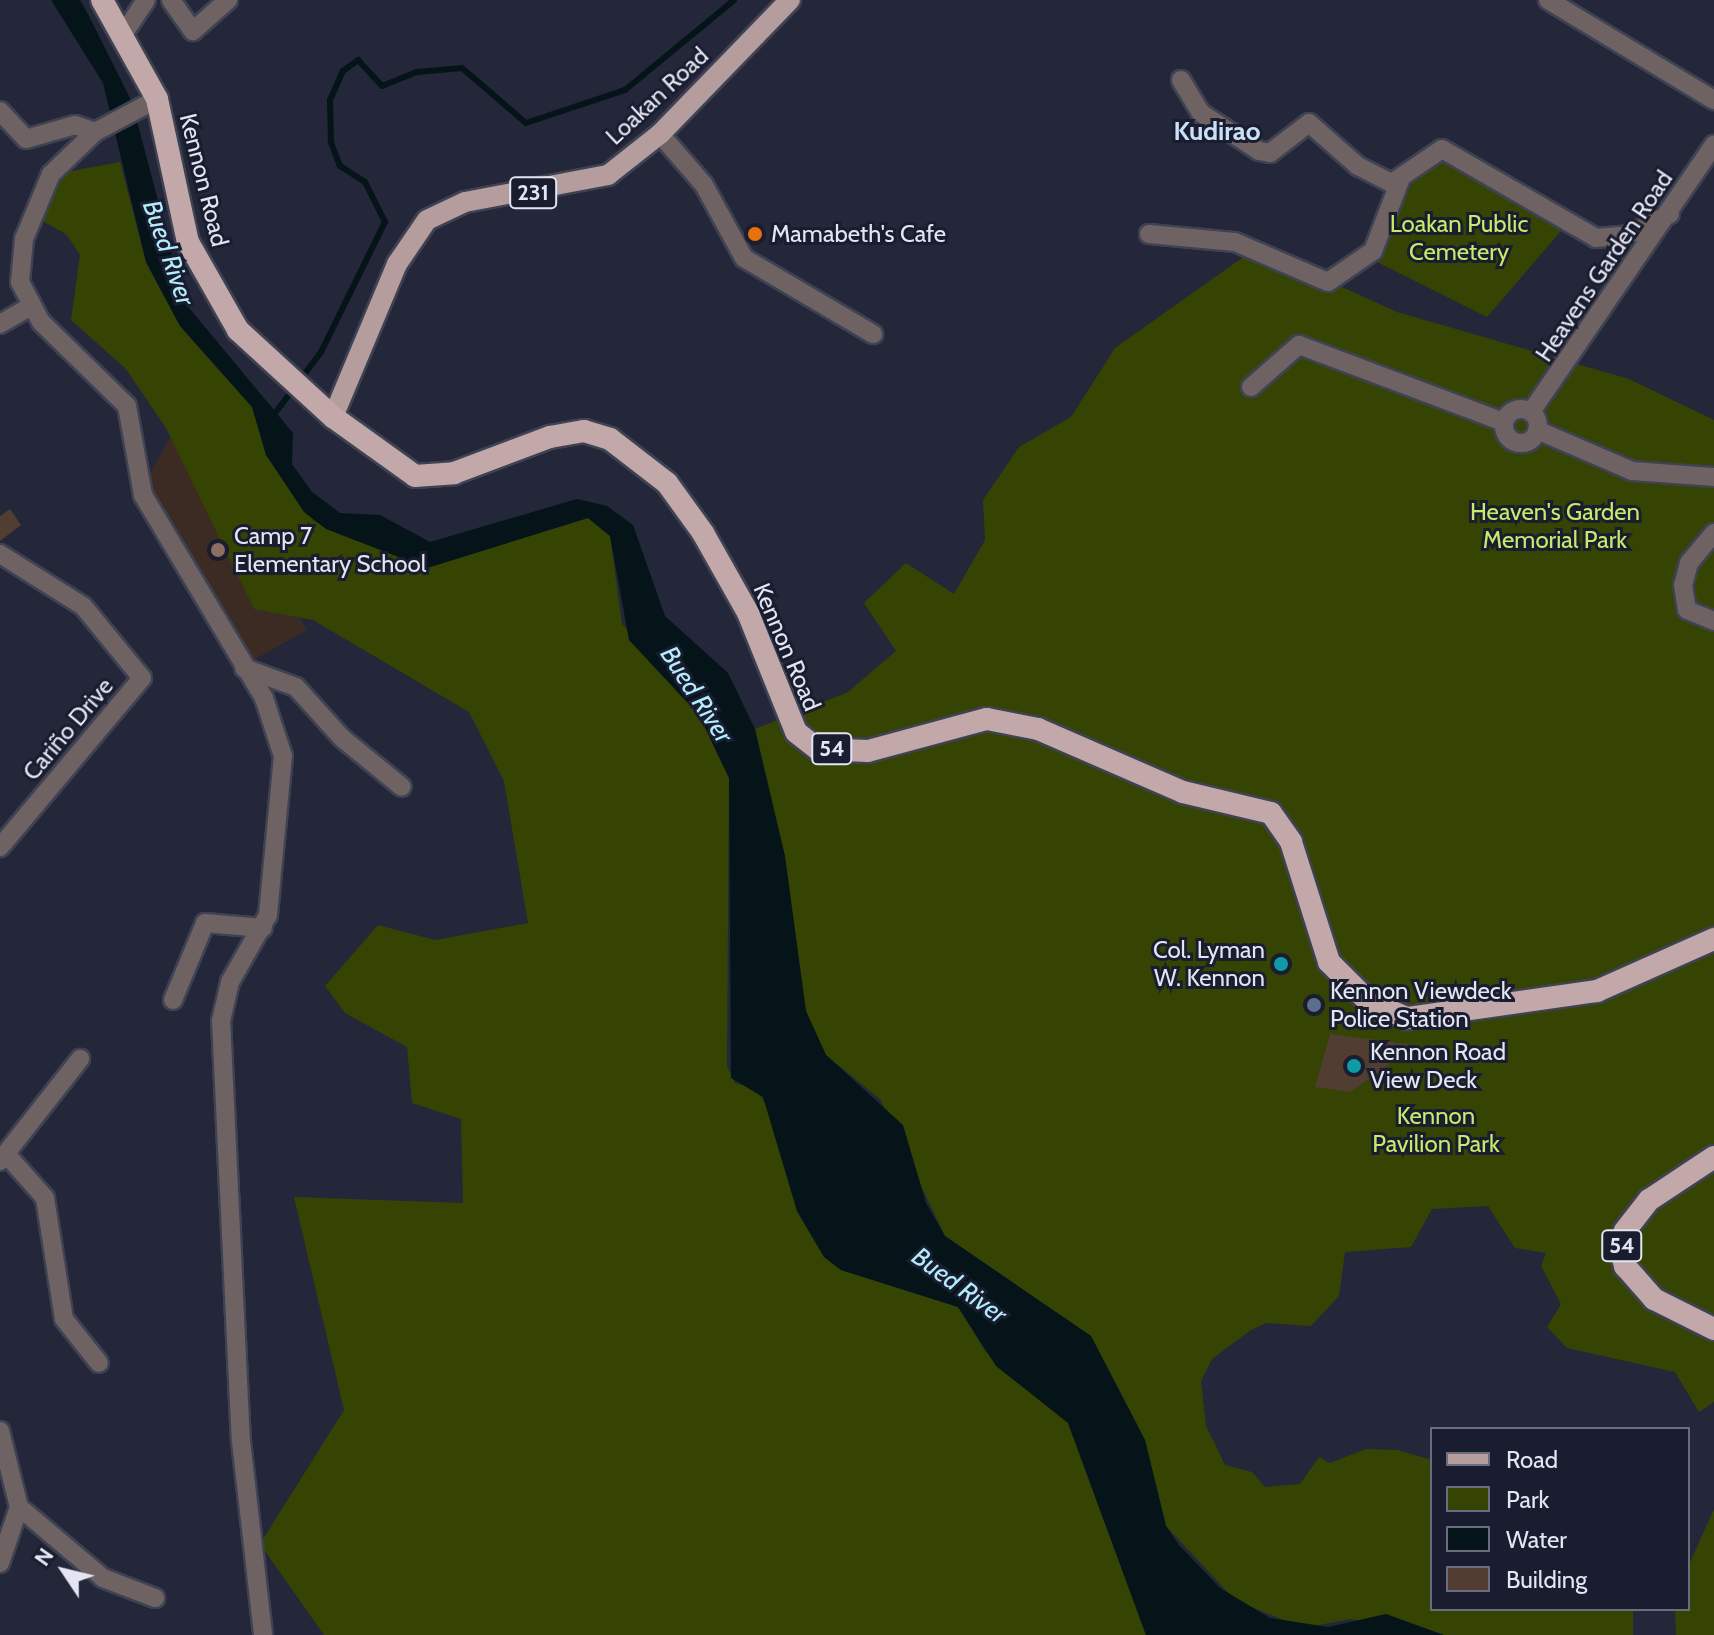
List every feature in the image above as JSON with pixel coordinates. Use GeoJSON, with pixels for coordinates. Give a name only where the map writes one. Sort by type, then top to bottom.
{"type":"FeatureCollection","features":[{"type":"Feature","properties":{"kind":"highway","name":"Kennon Road"},"geometry":{"type":"LineString","coordinates":[[102,0],[122,36],[150,103],[188,242],[238,330],[333,417],[415,476],[454,473],[550,437],[584,431],[610,439],[667,483],[703,533],[748,613],[796,732],[818,749],[868,751],[987,719],[1038,729],[1183,792],[1271,813],[1291,842],[1319,947],[1348,982],[1388,1012],[1436,1019],[1597,991],[1714,939]]}},
{"type":"Feature","properties":{"kind":"highway","name":"54"},"geometry":{"type":"LineString","coordinates":[[1714,1157],[1649,1200],[1625,1231],[1621,1251],[1625,1266],[1654,1299],[1714,1329]]}},
{"type":"Feature","properties":{"kind":"main road","name":"Loakan Road"},"geometry":{"type":"LineString","coordinates":[[333,417],[397,264],[427,220],[465,202],[584,184],[608,175],[660,134],[790,0]]}},
{"type":"Feature","properties":{"kind":"street"},"geometry":{"type":"LineString","coordinates":[[122,36],[146,0]]}},
{"type":"Feature","properties":{"kind":"street"},"geometry":{"type":"LineString","coordinates":[[171,0],[193,31],[228,0]]}},
{"type":"Feature","properties":{"kind":"street"},"geometry":{"type":"LineString","coordinates":[[1548,0],[1714,100]]}},
{"type":"Feature","properties":{"kind":"street"},"geometry":{"type":"LineString","coordinates":[[1181,80],[1201,113],[1259,151],[1270,153],[1309,123],[1358,166],[1392,183],[1442,149],[1596,238],[1628,235],[1670,214]]}},
{"type":"Feature","properties":{"kind":"street"},"geometry":{"type":"LineString","coordinates":[[150,103],[102,129],[42,187],[19,264],[30,307],[127,406],[143,495],[264,698],[283,756],[276,872],[263,928],[230,982],[221,1020],[241,1441],[263,1635]]}},
{"type":"Feature","properties":{"kind":"street"},"geometry":{"type":"LineString","coordinates":[[0,111],[26,139],[75,125],[102,129]]}},
{"type":"Feature","properties":{"kind":"street"},"geometry":{"type":"LineString","coordinates":[[660,134],[704,185],[744,258],[873,334]]}},
{"type":"Feature","properties":{"kind":"street","name":"Heavens Garden Road"},"geometry":{"type":"LineString","coordinates":[[1534,421],[1714,145]]}},
{"type":"Feature","properties":{"kind":"street"},"geometry":{"type":"LineString","coordinates":[[1149,234],[1235,242],[1328,282],[1373,251],[1401,178]]}},
{"type":"Feature","properties":{"kind":"street"},"geometry":{"type":"LineString","coordinates":[[0,324],[30,307]]}},
{"type":"Feature","properties":{"kind":"street"},"geometry":{"type":"LineString","coordinates":[[1251,387],[1299,345],[1504,422],[1514,441],[1534,421]]}},
{"type":"Feature","properties":{"kind":"street"},"geometry":{"type":"LineString","coordinates":[[1504,422],[1515,410],[1632,471],[1714,477]]}},
{"type":"Feature","properties":{"kind":"street"},"geometry":{"type":"LineString","coordinates":[[1714,533],[1689,563],[1683,585],[1687,610],[1714,621]]}},
{"type":"Feature","properties":{"kind":"street","name":"Cariño Drive"},"geometry":{"type":"LineString","coordinates":[[0,554],[83,606],[142,678],[0,847]]}},
{"type":"Feature","properties":{"kind":"street"},"geometry":{"type":"LineString","coordinates":[[244,668],[296,687],[342,738],[402,787]]}},
{"type":"Feature","properties":{"kind":"street"},"geometry":{"type":"LineString","coordinates":[[173,1000],[208,920],[263,928]]}},
{"type":"Feature","properties":{"kind":"street"},"geometry":{"type":"LineString","coordinates":[[80,1059],[3,1158],[45,1198],[64,1319],[99,1363]]}},
{"type":"Feature","properties":{"kind":"street"},"geometry":{"type":"LineString","coordinates":[[0,1431],[19,1507],[0,1563]]}},
{"type":"Feature","properties":{"kind":"street"},"geometry":{"type":"LineString","coordinates":[[19,1507],[103,1578],[155,1598]]}},
{"type":"Feature","properties":{"kind":"shaded area","name":"Camp 7 Elementary School"},"geometry":{"type":"Polygon","coordinates":[[[179,422],[307,630],[250,662],[143,485],[179,422]]]}},
{"type":"Feature","properties":{"kind":"green space","name":"Loakan Public Cemetery"},"geometry":{"type":"Polygon","coordinates":[[[1444,160],[1561,231],[1487,317],[1377,262],[1414,178],[1444,160]]]}},
{"type":"Feature","properties":{"kind":"green space"},"geometry":{"type":"Polygon","coordinates":[[[120,162],[146,262],[180,326],[252,407],[266,455],[314,521],[427,568],[588,518],[610,536],[622,624],[699,715],[729,778],[727,1066],[735,1083],[755,1088],[767,1106],[797,1211],[824,1257],[841,1270],[958,1307],[985,1351],[1068,1423],[1146,1635],[324,1635],[260,1544],[344,1410],[294,1197],[463,1203],[461,1119],[412,1103],[407,1047],[345,1013],[325,986],[378,925],[435,940],[528,923],[504,781],[469,712],[313,620],[254,609],[166,428],[126,369],[71,320],[80,255],[66,234],[39,219],[66,172],[120,162]]]}},
{"type":"Feature","properties":{"kind":"green space"},"geometry":{"type":"Polygon","coordinates":[[[1256,248],[1397,312],[1629,379],[1714,420],[1714,1402],[1699,1412],[1675,1372],[1567,1348],[1547,1327],[1561,1304],[1541,1266],[1546,1253],[1515,1248],[1488,1206],[1432,1209],[1411,1247],[1345,1252],[1339,1296],[1311,1326],[1266,1323],[1251,1330],[1212,1359],[1201,1381],[1206,1426],[1225,1465],[1252,1472],[1265,1487],[1300,1484],[1319,1457],[1330,1463],[1366,1449],[1397,1450],[1430,1459],[1430,1611],[1633,1611],[1633,1635],[1444,1635],[1350,1619],[1304,1628],[1236,1601],[1166,1526],[1145,1440],[1091,1336],[945,1236],[880,1099],[826,1055],[806,1011],[755,729],[848,692],[896,651],[864,603],[906,563],[954,594],[985,540],[983,500],[1019,447],[1071,417],[1115,348],[1256,248]]]}},
{"type":"Feature","properties":{"kind":"green space"},"geometry":{"type":"Polygon","coordinates":[[[1714,1509],[1714,1635],[1676,1635],[1675,1611],[1690,1611],[1690,1563],[1714,1509]]]}},
{"type":"Feature","properties":{"kind":"water","name":"Bued River"},"geometry":{"type":"Polygon","coordinates":[[[51,0],[80,0],[88,14],[132,102],[185,303],[293,433],[292,464],[312,492],[340,513],[380,515],[430,542],[577,499],[607,506],[633,525],[665,616],[728,673],[755,729],[785,856],[806,1011],[826,1055],[903,1125],[926,1203],[945,1236],[1091,1336],[1145,1440],[1166,1526],[1179,1545],[1220,1588],[1270,1618],[1328,1627],[1386,1614],[1444,1635],[1146,1635],[1068,1423],[996,1366],[958,1307],[841,1270],[824,1257],[797,1211],[763,1097],[731,1078],[729,778],[699,715],[629,640],[610,536],[588,518],[427,568],[326,529],[304,512],[266,455],[252,407],[180,326],[146,262],[103,83],[51,0]]]}},
{"type":"Feature","properties":{"kind":"building"},"geometry":{"type":"Polygon","coordinates":[[[10,509],[21,525],[0,541],[0,516],[10,509]]]}},
{"type":"Feature","properties":{"kind":"building","name":"Kennon Road View Deck"},"geometry":{"type":"Polygon","coordinates":[[[1330,1034],[1415,1045],[1351,1092],[1315,1087],[1330,1034]]]}},
{"type":"Feature","properties":{"kind":"waterway"},"geometry":{"type":"LineString","coordinates":[[273,416],[321,352],[385,222],[365,182],[340,166],[331,142],[330,100],[343,71],[358,60],[382,86],[417,72],[462,68],[526,123],[625,90],[734,0]]}},
{"type":"Feature","properties":{"kind":"place","name":"Mamabeth's Cafe"},"geometry":{"type":"Point","coordinates":[755,234]}},
{"type":"Feature","properties":{"kind":"place","name":"Camp 7 Elementary School"},"geometry":{"type":"Point","coordinates":[218,550]}},
{"type":"Feature","properties":{"kind":"place","name":"Col. Lyman W. Kennon"},"geometry":{"type":"Point","coordinates":[1281,964]}},
{"type":"Feature","properties":{"kind":"place","name":"Kennon Viewdeck Police Station"},"geometry":{"type":"Point","coordinates":[1314,1005]}},
{"type":"Feature","properties":{"kind":"place","name":"Kennon Road View Deck"},"geometry":{"type":"Point","coordinates":[1354,1066]}},
{"type":"Feature","properties":{"kind":"district","name":"Kudirao"},"geometry":{"type":"Point","coordinates":[1217,132]}},
{"type":"Feature","properties":{"kind":"park label","name":"Heaven's Garden Memorial Park"},"geometry":{"type":"Point","coordinates":[1555,526]}},
{"type":"Feature","properties":{"kind":"park label","name":"Kennon Pavilion Park"},"geometry":{"type":"Point","coordinates":[1436,1130]}}]}
